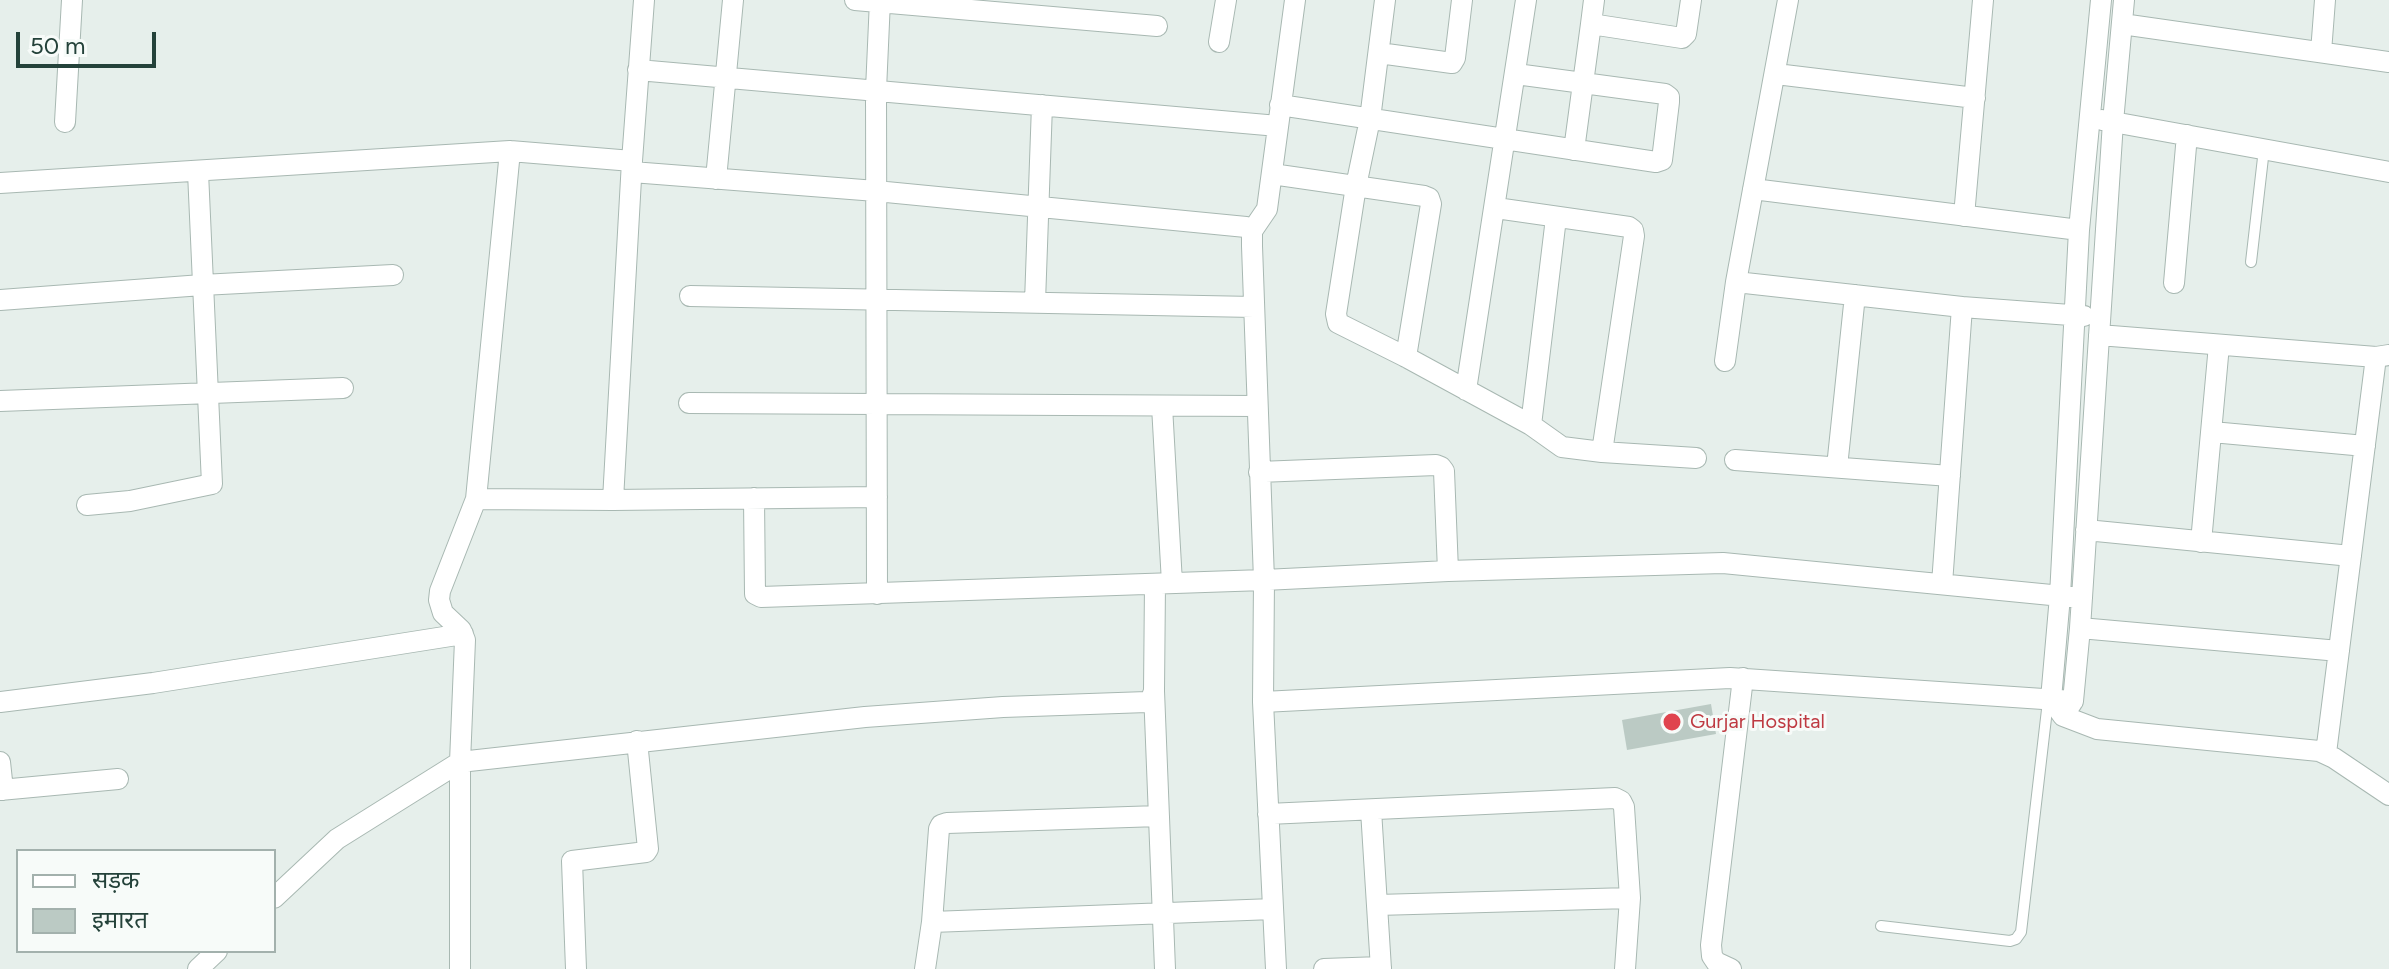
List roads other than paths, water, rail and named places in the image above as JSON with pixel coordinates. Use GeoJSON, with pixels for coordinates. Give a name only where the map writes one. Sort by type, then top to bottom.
{"type":"FeatureCollection","features":[{"type":"Feature","properties":{"kind":"street"},"geometry":{"type":"LineString","coordinates":[[65,122],[72,0]]}},
{"type":"Feature","properties":{"kind":"street"},"geometry":{"type":"LineString","coordinates":[[613,500],[644,0]]}},
{"type":"Feature","properties":{"kind":"street"},"geometry":{"type":"LineString","coordinates":[[716,179],[733,0]]}},
{"type":"Feature","properties":{"kind":"street"},"geometry":{"type":"LineString","coordinates":[[855,0],[1157,26]]}},
{"type":"Feature","properties":{"kind":"street"},"geometry":{"type":"LineString","coordinates":[[1219,42],[1226,0]]}},
{"type":"Feature","properties":{"kind":"street"},"geometry":{"type":"LineString","coordinates":[[1276,969],[1263,702],[1264,580],[1254,307],[1256,226],[1267,209],[1295,0]]}},
{"type":"Feature","properties":{"kind":"street"},"geometry":{"type":"LineString","coordinates":[[1385,0],[1370,119],[1356,186],[1336,318],[1342,327],[1406,357],[1531,425],[1562,447],[1696,458]]}},
{"type":"Feature","properties":{"kind":"street"},"geometry":{"type":"LineString","coordinates":[[1379,53],[1452,63],[1462,0]]}},
{"type":"Feature","properties":{"kind":"street"},"geometry":{"type":"LineString","coordinates":[[1466,390],[1507,140],[1526,0]]}},
{"type":"Feature","properties":{"kind":"street"},"geometry":{"type":"LineString","coordinates":[[1574,150],[1594,0]]}},
{"type":"Feature","properties":{"kind":"street"},"geometry":{"type":"LineString","coordinates":[[1591,24],[1682,38],[1686,34],[1691,0]]}},
{"type":"Feature","properties":{"kind":"street"},"geometry":{"type":"LineString","coordinates":[[1725,361],[1736,282],[1788,0]]}},
{"type":"Feature","properties":{"kind":"street"},"geometry":{"type":"LineString","coordinates":[[1964,216],[1983,0]]}},
{"type":"Feature","properties":{"kind":"street"},"geometry":{"type":"LineString","coordinates":[[2059,703],[2060,596],[2073,315],[2101,0]]}},
{"type":"Feature","properties":{"kind":"street"},"geometry":{"type":"LineString","coordinates":[[2059,703],[2080,628],[2113,122],[2124,0]]}},
{"type":"Feature","properties":{"kind":"street"},"geometry":{"type":"LineString","coordinates":[[2321,52],[2325,0]]}},
{"type":"Feature","properties":{"kind":"street"},"geometry":{"type":"LineString","coordinates":[[877,594],[876,90],[880,1]]}},
{"type":"Feature","properties":{"kind":"street"},"geometry":{"type":"LineString","coordinates":[[2122,24],[2389,62]]}},
{"type":"Feature","properties":{"kind":"street"},"geometry":{"type":"LineString","coordinates":[[638,70],[1252,123],[1279,116],[1370,119],[1662,160],[1669,102],[1665,94],[1516,74]]}},
{"type":"Feature","properties":{"kind":"street"},"geometry":{"type":"LineString","coordinates":[[1776,74],[1975,98]]}},
{"type":"Feature","properties":{"kind":"street"},"geometry":{"type":"LineString","coordinates":[[1035,302],[1042,105]]}},
{"type":"Feature","properties":{"kind":"street"},"geometry":{"type":"LineString","coordinates":[[2090,118],[2389,172]]}},
{"type":"Feature","properties":{"kind":"street"},"geometry":{"type":"LineString","coordinates":[[2174,283],[2187,135]]}},
{"type":"Feature","properties":{"kind":"street"},"geometry":{"type":"LineString","coordinates":[[460,969],[460,762],[465,640],[443,613],[439,600],[476,499],[510,151]]}},
{"type":"Feature","properties":{"kind":"street"},"geometry":{"type":"LineString","coordinates":[[0,183],[510,151],[716,179],[1256,226]]}},
{"type":"Feature","properties":{"kind":"street"},"geometry":{"type":"LineString","coordinates":[[87,505],[130,501],[212,484],[198,172]]}},
{"type":"Feature","properties":{"kind":"street"},"geometry":{"type":"LineString","coordinates":[[1272,174],[1429,198],[1431,204],[1406,357]]}},
{"type":"Feature","properties":{"kind":"street"},"geometry":{"type":"LineString","coordinates":[[1753,189],[2079,230]]}},
{"type":"Feature","properties":{"kind":"street"},"geometry":{"type":"LineString","coordinates":[[1496,208],[1633,230],[1602,452]]}},
{"type":"Feature","properties":{"kind":"street"},"geometry":{"type":"LineString","coordinates":[[1531,425],[1556,218]]}},
{"type":"Feature","properties":{"kind":"street"},"geometry":{"type":"LineString","coordinates":[[0,300],[393,275]]}},
{"type":"Feature","properties":{"kind":"street"},"geometry":{"type":"LineString","coordinates":[[1736,282],[1962,307],[2073,315],[2099,326],[2219,345],[2383,356],[2365,446],[2326,753]]}},
{"type":"Feature","properties":{"kind":"street"},"geometry":{"type":"LineString","coordinates":[[1837,467],[1855,295]]}},
{"type":"Feature","properties":{"kind":"street"},"geometry":{"type":"LineString","coordinates":[[690,296],[1254,307]]}},
{"type":"Feature","properties":{"kind":"street"},"geometry":{"type":"LineString","coordinates":[[1942,584],[1962,307]]}},
{"type":"Feature","properties":{"kind":"street"},"geometry":{"type":"LineString","coordinates":[[2201,542],[2219,345]]}},
{"type":"Feature","properties":{"kind":"street"},"geometry":{"type":"LineString","coordinates":[[0,401],[343,388]]}},
{"type":"Feature","properties":{"kind":"street"},"geometry":{"type":"LineString","coordinates":[[689,403],[1257,406]]}},
{"type":"Feature","properties":{"kind":"street"},"geometry":{"type":"LineString","coordinates":[[1162,406],[1164,584],[1154,691],[1165,969]]}},
{"type":"Feature","properties":{"kind":"street"},"geometry":{"type":"LineString","coordinates":[[2212,432],[2365,446]]}},
{"type":"Feature","properties":{"kind":"street"},"geometry":{"type":"LineString","coordinates":[[1735,460],[1950,476]]}},
{"type":"Feature","properties":{"kind":"street"},"geometry":{"type":"LineString","coordinates":[[1259,472],[1441,467],[1444,471],[1448,571]]}},
{"type":"Feature","properties":{"kind":"street"},"geometry":{"type":"LineString","coordinates":[[476,499],[877,497]]}},
{"type":"Feature","properties":{"kind":"street"},"geometry":{"type":"LineString","coordinates":[[754,498],[757,597],[1723,563],[2082,598]]}},
{"type":"Feature","properties":{"kind":"street"},"geometry":{"type":"LineString","coordinates":[[2086,530],[2351,556]]}},
{"type":"Feature","properties":{"kind":"street"},"geometry":{"type":"LineString","coordinates":[[2080,628],[2339,651]]}},
{"type":"Feature","properties":{"kind":"street"},"geometry":{"type":"LineString","coordinates":[[0,702],[138,685],[463,634]]}},
{"type":"Feature","properties":{"kind":"street"},"geometry":{"type":"LineString","coordinates":[[1263,702],[1743,678],[2059,703],[2097,729],[2326,753],[2389,795]]}},
{"type":"Feature","properties":{"kind":"street"},"geometry":{"type":"LineString","coordinates":[[1731,969],[1716,962],[1711,945],[1743,678]]}},
{"type":"Feature","properties":{"kind":"street"},"geometry":{"type":"LineString","coordinates":[[276,896],[337,839],[460,762],[880,716],[1003,707],[1147,702],[1154,691]]}},
{"type":"Feature","properties":{"kind":"street"},"geometry":{"type":"LineString","coordinates":[[576,969],[572,861],[646,852],[648,849],[637,741]]}},
{"type":"Feature","properties":{"kind":"street"},"geometry":{"type":"LineString","coordinates":[[0,762],[1,790],[118,779]]}},
{"type":"Feature","properties":{"kind":"street"},"geometry":{"type":"LineString","coordinates":[[1268,814],[1615,798],[1624,807],[1630,898],[1625,969]]}},
{"type":"Feature","properties":{"kind":"street"},"geometry":{"type":"LineString","coordinates":[[1324,969],[1381,968],[1371,810]]}},
{"type":"Feature","properties":{"kind":"street"},"geometry":{"type":"LineString","coordinates":[[925,969],[941,825],[1159,816]]}},
{"type":"Feature","properties":{"kind":"street"},"geometry":{"type":"LineString","coordinates":[[1377,905],[1630,898]]}},
{"type":"Feature","properties":{"kind":"street"},"geometry":{"type":"LineString","coordinates":[[932,922],[1273,909]]}},
{"type":"Feature","properties":{"kind":"street"},"geometry":{"type":"LineString","coordinates":[[198,969],[215,953]]}},
{"type":"Feature","properties":{"kind":"lane"},"geometry":{"type":"LineString","coordinates":[[2251,262],[2264,149]]}},
{"type":"Feature","properties":{"kind":"lane"},"geometry":{"type":"LineString","coordinates":[[1881,926],[2010,941],[2016,939],[2021,932],[2059,703]]}},
{"type":"Feature","properties":{"kind":"place","name":"Gurjar Hospital"},"geometry":{"type":"Point","coordinates":[1672,722]}}]}
